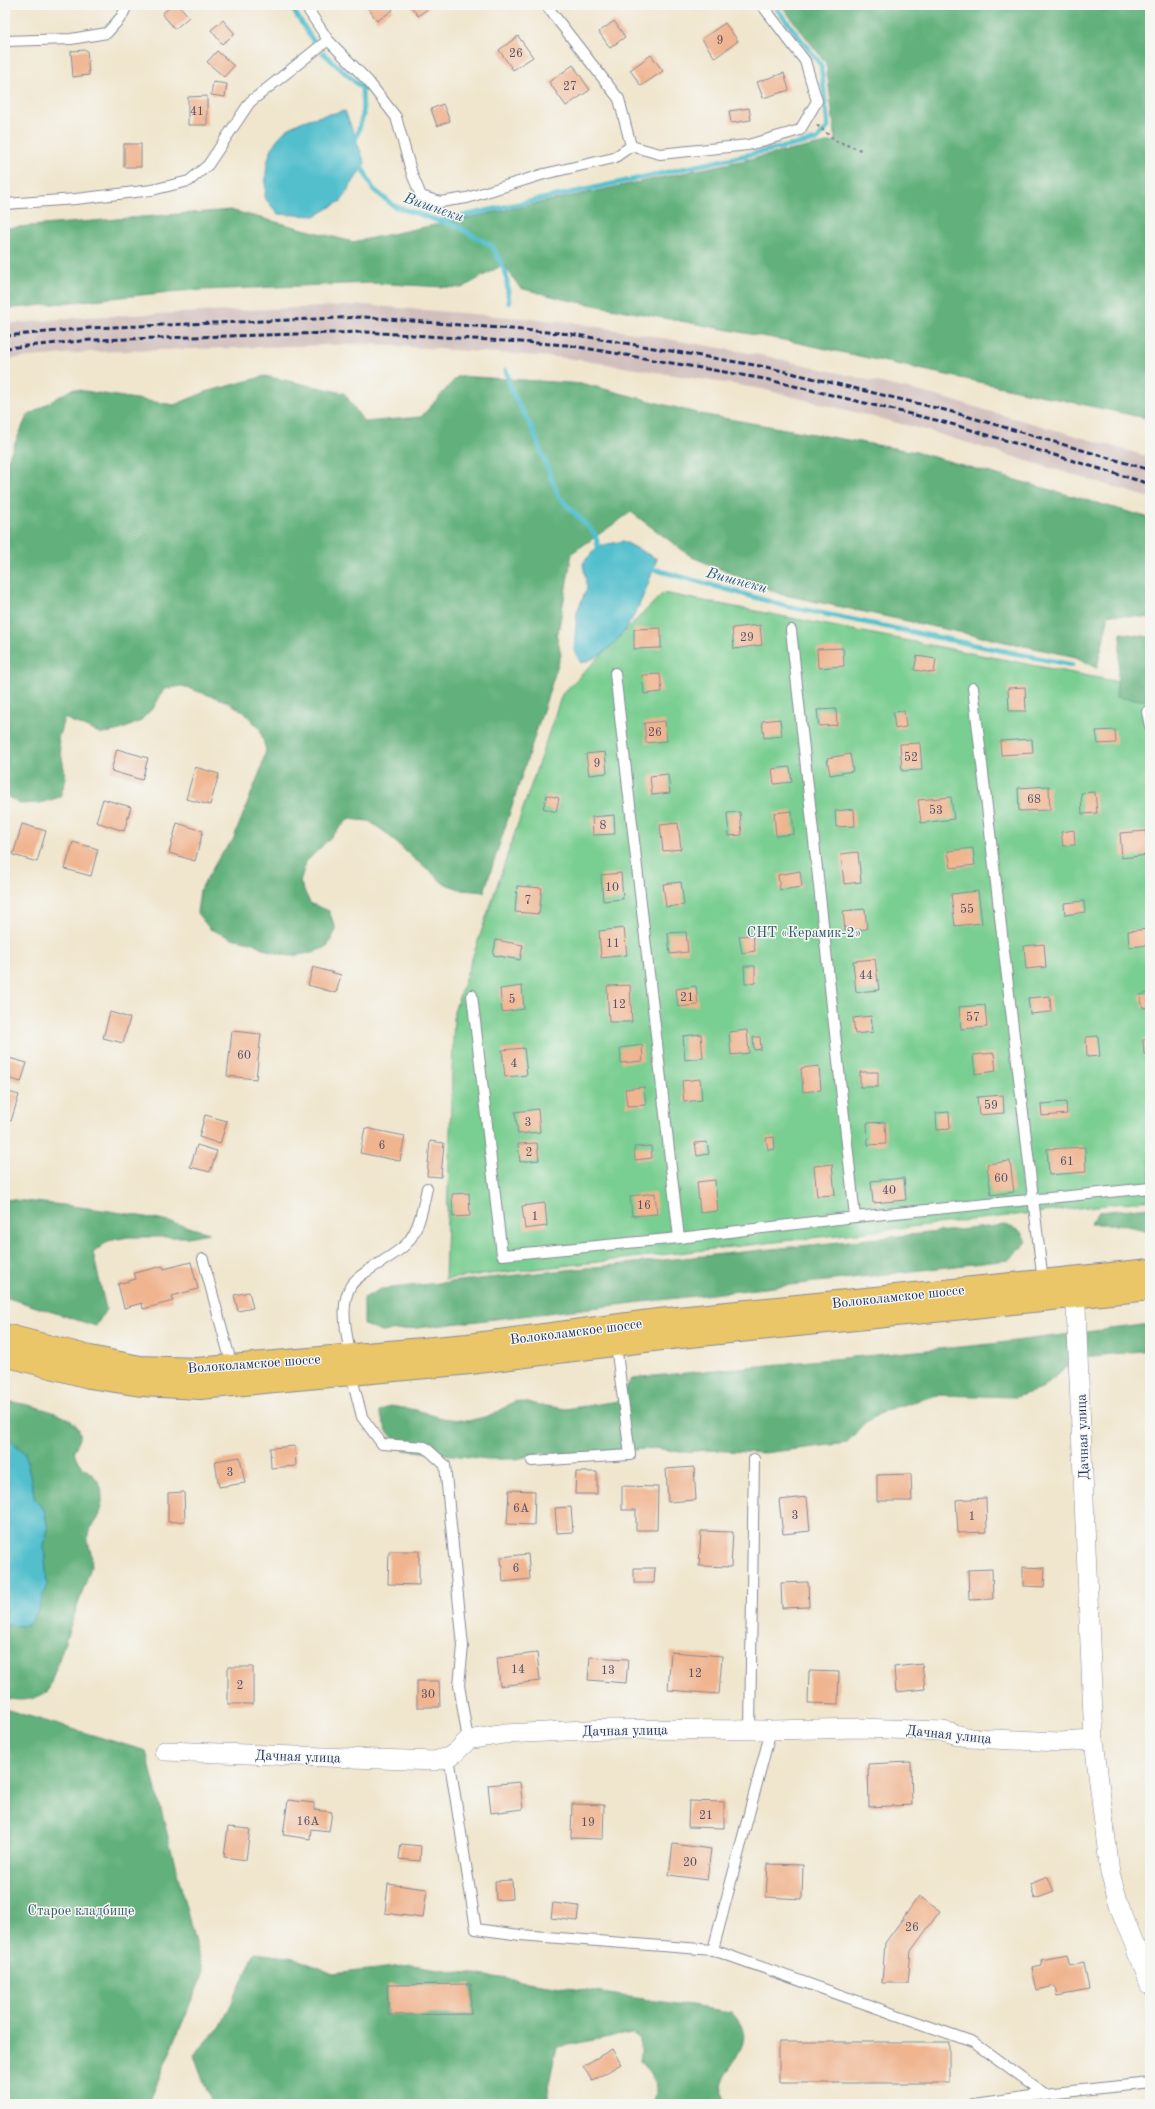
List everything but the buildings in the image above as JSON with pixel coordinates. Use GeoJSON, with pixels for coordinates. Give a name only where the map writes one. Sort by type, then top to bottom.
{"type":"FeatureCollection","features":[{"type":"Feature","properties":{"kind":"main road","name":"Волоколамское шоссе"},"geometry":{"type":"LineString","coordinates":[[1075,1287],[1150,1270]]}},
{"type":"Feature","properties":{"kind":"main road","name":"Волоколамское шоссе"},"geometry":{"type":"LineString","coordinates":[[5,1355],[89,1376],[141,1385],[200,1388],[468,1345],[658,1320],[1075,1287],[1150,1289]]}},
{"type":"Feature","properties":{"kind":"main road","name":"Волоколамское шоссе"},"geometry":{"type":"LineString","coordinates":[[5,1335],[90,1357],[140,1367],[197,1369],[232,1366],[470,1363],[1044,1290]]}},
{"type":"Feature","properties":{"kind":"street","name":"Дачная улица"},"geometry":{"type":"LineString","coordinates":[[1075,1287],[1094,1740],[1110,1873],[1120,1908],[1150,1986]]}},
{"type":"Feature","properties":{"kind":"street","name":"Дачная улица"},"geometry":{"type":"LineString","coordinates":[[164,1751],[434,1762],[449,1757],[468,1740],[504,1734],[607,1729],[771,1730],[861,1728],[943,1731],[970,1738],[1059,1742],[1094,1740]]}},
{"type":"Feature","properties":{"kind":"lane"},"geometry":{"type":"LineString","coordinates":[[5,41],[71,39],[107,33],[122,16],[127,5]]}},
{"type":"Feature","properties":{"kind":"lane"},"geometry":{"type":"LineString","coordinates":[[305,5],[328,40],[368,81],[396,117],[412,174],[422,196],[440,202],[467,198],[544,174],[614,158],[631,146]]}},
{"type":"Feature","properties":{"kind":"lane"},"geometry":{"type":"LineString","coordinates":[[546,5],[619,99],[631,146]]}},
{"type":"Feature","properties":{"kind":"lane"},"geometry":{"type":"LineString","coordinates":[[631,146],[660,154],[748,145],[800,130],[817,101],[809,74],[805,61],[762,5]]}},
{"type":"Feature","properties":{"kind":"lane"},"geometry":{"type":"LineString","coordinates":[[5,204],[76,199],[152,190],[189,180],[208,165],[250,102],[328,40]]}},
{"type":"Feature","properties":{"kind":"lane"},"geometry":{"type":"LineString","coordinates":[[791,630],[854,1217]]}},
{"type":"Feature","properties":{"kind":"lane"},"geometry":{"type":"LineString","coordinates":[[615,673],[679,1238]]}},
{"type":"Feature","properties":{"kind":"lane"},"geometry":{"type":"LineString","coordinates":[[973,688],[1044,1290]]}},
{"type":"Feature","properties":{"kind":"lane"},"geometry":{"type":"LineString","coordinates":[[1148,712],[1150,726]]}},
{"type":"Feature","properties":{"kind":"lane"},"geometry":{"type":"LineString","coordinates":[[472,995],[502,1254],[679,1238],[854,1217],[1034,1201],[1150,1188]]}},
{"type":"Feature","properties":{"kind":"lane"},"geometry":{"type":"LineString","coordinates":[[427,1188],[419,1222],[408,1242],[390,1257],[361,1276],[349,1288],[344,1314],[351,1364],[362,1417],[382,1444],[425,1447],[445,1465],[463,1646],[459,1685],[468,1740]]}},
{"type":"Feature","properties":{"kind":"lane"},"geometry":{"type":"LineString","coordinates":[[203,1259],[232,1366]]}},
{"type":"Feature","properties":{"kind":"lane"},"geometry":{"type":"LineString","coordinates":[[532,1461],[630,1455],[616,1344]]}},
{"type":"Feature","properties":{"kind":"lane"},"geometry":{"type":"LineString","coordinates":[[750,1730],[754,1459]]}},
{"type":"Feature","properties":{"kind":"lane"},"geometry":{"type":"LineString","coordinates":[[713,1950],[771,1730]]}},
{"type":"Feature","properties":{"kind":"lane"},"geometry":{"type":"LineString","coordinates":[[449,1757],[476,1929],[520,1935],[713,1950],[973,2042],[1044,2094]]}},
{"type":"Feature","properties":{"kind":"lane"},"geometry":{"type":"LineString","coordinates":[[974,2104],[1044,2094],[1150,2083]]}},
{"type":"Feature","properties":{"kind":"path"},"geometry":{"type":"LineString","coordinates":[[822,130],[836,141],[861,150]]}},
{"type":"Feature","properties":{"kind":"shaded area"},"geometry":{"type":"Polygon","coordinates":[[[364,305],[570,322],[766,356],[933,395],[1150,457],[1150,498],[925,430],[762,389],[567,358],[366,344],[91,352],[5,359],[5,324],[87,317],[364,305]]]}},
{"type":"Feature","properties":{"kind":"green space"},"geometry":{"type":"Polygon","coordinates":[[[781,5],[1150,5],[1150,419],[799,343],[567,300],[520,288],[504,264],[462,288],[371,283],[180,291],[5,309],[5,228],[230,210],[353,242],[836,141],[826,63],[781,5]]]}},
{"type":"Feature","properties":{"kind":"green space"},"geometry":{"type":"Polygon","coordinates":[[[265,376],[344,393],[364,422],[421,417],[458,376],[585,384],[700,414],[916,452],[1150,518],[1150,618],[1109,614],[1097,668],[1076,657],[780,594],[692,557],[631,512],[572,553],[558,633],[556,633],[561,655],[484,892],[462,890],[443,883],[385,832],[369,821],[349,819],[306,862],[300,882],[310,903],[329,911],[336,930],[327,947],[310,953],[290,956],[269,951],[251,942],[231,938],[210,929],[197,913],[200,890],[220,856],[233,840],[261,769],[266,750],[260,729],[244,712],[226,701],[182,686],[164,689],[154,707],[139,722],[120,730],[102,734],[64,718],[58,739],[66,778],[60,797],[40,803],[20,804],[5,795],[5,466],[27,416],[72,389],[174,405],[206,392],[265,376]]]}},
{"type":"Feature","properties":{"kind":"green space","name":"СНТ «Керамик-2»"},"geometry":{"type":"Polygon","coordinates":[[[663,593],[1150,688],[1150,1200],[445,1279],[454,1012],[562,694],[663,593]]]}},
{"type":"Feature","properties":{"kind":"green space"},"geometry":{"type":"Polygon","coordinates":[[[1121,633],[1150,637],[1150,701],[1116,697],[1121,633]]]}},
{"type":"Feature","properties":{"kind":"green space"},"geometry":{"type":"Polygon","coordinates":[[[5,1199],[82,1207],[133,1215],[209,1233],[188,1237],[128,1237],[108,1241],[93,1253],[106,1309],[96,1326],[5,1297],[5,1199]]]}},
{"type":"Feature","properties":{"kind":"green space"},"geometry":{"type":"Polygon","coordinates":[[[1150,1207],[1150,1231],[1118,1224],[1090,1224],[1099,1212],[1150,1207]]]}},
{"type":"Feature","properties":{"kind":"green space"},"geometry":{"type":"Polygon","coordinates":[[[1006,1225],[1020,1231],[1027,1242],[1008,1260],[382,1332],[364,1325],[364,1298],[381,1289],[1006,1225]]]}},
{"type":"Feature","properties":{"kind":"green space"},"geometry":{"type":"Polygon","coordinates":[[[1150,1324],[1150,1350],[1084,1357],[1061,1371],[1041,1389],[1016,1397],[937,1395],[886,1410],[864,1423],[847,1443],[764,1453],[708,1450],[681,1452],[654,1448],[571,1456],[543,1453],[516,1459],[488,1459],[404,1450],[387,1431],[379,1412],[390,1406],[416,1410],[441,1418],[468,1421],[493,1415],[515,1401],[566,1409],[618,1401],[632,1378],[991,1344],[1150,1324]]]}},
{"type":"Feature","properties":{"kind":"green space"},"geometry":{"type":"Polygon","coordinates":[[[5,1401],[47,1410],[69,1420],[77,1426],[80,1433],[80,1438],[74,1450],[76,1456],[81,1465],[98,1481],[102,1495],[101,1512],[88,1534],[92,1557],[91,1567],[48,1691],[33,1698],[22,1700],[5,1698],[5,1625],[27,1626],[47,1584],[44,1546],[48,1529],[44,1509],[35,1499],[25,1453],[5,1435],[5,1401]]]}},
{"type":"Feature","properties":{"kind":"green space","name":"Старое кладбище"},"geometry":{"type":"Polygon","coordinates":[[[5,1709],[146,1751],[203,1974],[148,2104],[5,2104],[5,1709]]]}},
{"type":"Feature","properties":{"kind":"green space"},"geometry":{"type":"Polygon","coordinates":[[[255,1953],[295,1958],[333,1974],[412,1965],[731,2012],[741,2025],[744,2038],[741,2049],[723,2081],[722,2092],[726,2104],[653,2104],[656,2085],[652,2075],[640,2061],[640,2039],[632,2033],[557,2047],[548,2086],[550,2104],[212,2104],[194,2055],[221,2026],[255,1953]]]}},
{"type":"Feature","properties":{"kind":"water"},"geometry":{"type":"Polygon","coordinates":[[[345,111],[365,163],[341,201],[315,216],[278,214],[265,198],[268,160],[279,137],[288,129],[309,119],[345,111]]]}},
{"type":"Feature","properties":{"kind":"water"},"geometry":{"type":"Polygon","coordinates":[[[623,541],[657,559],[639,606],[621,635],[610,647],[597,657],[581,663],[574,651],[577,612],[587,588],[583,563],[598,546],[623,541]]]}},
{"type":"Feature","properties":{"kind":"water"},"geometry":{"type":"Polygon","coordinates":[[[5,1435],[25,1453],[35,1499],[44,1509],[48,1529],[44,1546],[47,1584],[38,1611],[27,1626],[5,1625],[5,1435]]]}},
{"type":"Feature","properties":{"kind":"waterway","name":"Вишнеки"},"geometry":{"type":"LineString","coordinates":[[290,5],[314,42]]}},
{"type":"Feature","properties":{"kind":"waterway"},"geometry":{"type":"LineString","coordinates":[[439,221],[817,140],[828,127],[821,65],[774,5]]}},
{"type":"Feature","properties":{"kind":"waterway","name":"Вишнеки"},"geometry":{"type":"LineString","coordinates":[[323,53],[362,88],[363,115],[355,141]]}},
{"type":"Feature","properties":{"kind":"waterway","name":"Вишнеки"},"geometry":{"type":"LineString","coordinates":[[360,163],[373,189],[394,206],[458,227],[492,246],[506,273],[509,303]]}},
{"type":"Feature","properties":{"kind":"waterway","name":"Вишнеки"},"geometry":{"type":"LineString","coordinates":[[506,370],[512,392],[531,426],[559,497],[595,534],[598,546],[605,548]]}},
{"type":"Feature","properties":{"kind":"waterway","name":"Вишнеки"},"geometry":{"type":"LineString","coordinates":[[646,567],[786,606],[1072,665]]}},
{"type":"Feature","properties":{"kind":"railway"},"geometry":{"type":"LineString","coordinates":[[5,336],[90,328],[364,317],[571,334],[766,367],[949,411],[1150,470]]}},
{"type":"Feature","properties":{"kind":"railway"},"geometry":{"type":"LineString","coordinates":[[5,348],[92,340],[365,332],[567,345],[765,379],[948,423],[1150,484]]}}]}
